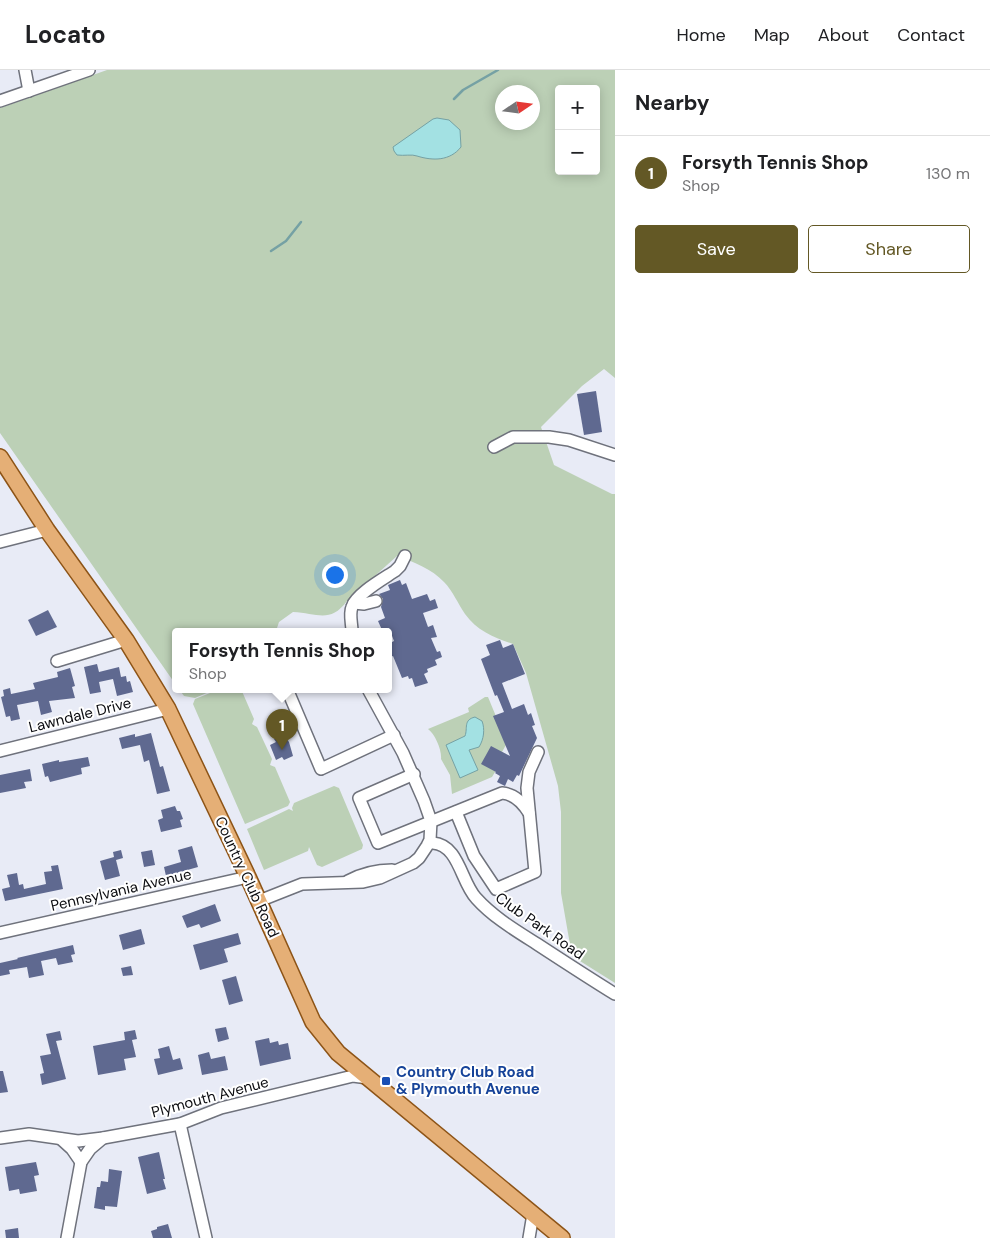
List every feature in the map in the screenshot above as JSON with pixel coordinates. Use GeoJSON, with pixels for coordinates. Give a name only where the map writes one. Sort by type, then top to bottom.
{"type":"FeatureCollection","features":[{"type":"Feature","properties":{"kind":"main road","name":"Country Club Road"},"geometry":{"type":"LineString","coordinates":[[0,457],[47,530],[126,640],[168,709],[314,1022],[338,1053],[562,1238]]}},
{"type":"Feature","properties":{"kind":"street"},"geometry":{"type":"LineString","coordinates":[[25,70],[29,90]]}},
{"type":"Feature","properties":{"kind":"street"},"geometry":{"type":"LineString","coordinates":[[0,101],[89,70]]}},
{"type":"Feature","properties":{"kind":"street"},"geometry":{"type":"LineString","coordinates":[[494,447],[513,437],[549,437],[569,440],[615,455]]}},
{"type":"Feature","properties":{"kind":"street"},"geometry":{"type":"LineString","coordinates":[[0,542],[47,530]]}},
{"type":"Feature","properties":{"kind":"street"},"geometry":{"type":"LineString","coordinates":[[352,628],[351,612],[358,597],[400,566],[405,556]]}},
{"type":"Feature","properties":{"kind":"street"},"geometry":{"type":"LineString","coordinates":[[354,603],[364,604],[376,600]]}},
{"type":"Feature","properties":{"kind":"street"},"geometry":{"type":"LineString","coordinates":[[57,661],[126,640]]}},
{"type":"Feature","properties":{"kind":"street"},"geometry":{"type":"LineString","coordinates":[[289,693],[321,769],[394,735]]}},
{"type":"Feature","properties":{"kind":"street"},"geometry":{"type":"LineString","coordinates":[[259,901],[302,884],[363,882],[380,878],[409,866],[419,858],[432,842],[431,822],[414,774],[370,693]]}},
{"type":"Feature","properties":{"kind":"street","name":"Lawndale Drive"},"geometry":{"type":"LineString","coordinates":[[0,751],[168,709]]}},
{"type":"Feature","properties":{"kind":"street"},"geometry":{"type":"LineString","coordinates":[[456,812],[474,856],[496,889],[535,872],[527,782],[529,772],[538,752]]}},
{"type":"Feature","properties":{"kind":"street"},"geometry":{"type":"LineString","coordinates":[[414,774],[359,798],[378,843],[502,793],[516,798],[529,813]]}},
{"type":"Feature","properties":{"kind":"street","name":"Club Park Road"},"geometry":{"type":"LineString","coordinates":[[432,842],[440,844],[450,852],[474,897],[494,916],[615,994]]}},
{"type":"Feature","properties":{"kind":"street","name":"Pennsylvania Avenue"},"geometry":{"type":"LineString","coordinates":[[0,933],[248,877]]}},
{"type":"Feature","properties":{"kind":"street","name":"Plymouth Avenue"},"geometry":{"type":"LineString","coordinates":[[0,1138],[29,1134],[86,1141],[180,1124],[221,1108],[353,1076],[368,1078]]}},
{"type":"Feature","properties":{"kind":"street"},"geometry":{"type":"LineString","coordinates":[[180,1124],[206,1238]]}},
{"type":"Feature","properties":{"kind":"street"},"geometry":{"type":"LineString","coordinates":[[67,1238],[81,1162],[90,1149],[103,1138]]}},
{"type":"Feature","properties":{"kind":"street"},"geometry":{"type":"LineString","coordinates":[[61,1139],[72,1149],[81,1162]]}},
{"type":"Feature","properties":{"kind":"street"},"geometry":{"type":"LineString","coordinates":[[529,1238],[533,1214]]}},
{"type":"Feature","properties":{"kind":"shaded area"},"geometry":{"type":"Polygon","coordinates":[[[107,70],[615,70],[615,378],[604,369],[582,386],[541,427],[554,465],[615,494],[615,983],[572,956],[561,893],[561,812],[558,786],[526,673],[513,644],[493,636],[475,625],[465,614],[453,593],[434,573],[416,563],[397,556],[341,608],[329,615],[293,612],[279,622],[277,628],[172,628],[172,679],[0,433],[0,108],[107,70]]]}},
{"type":"Feature","properties":{"kind":"shaded area"},"geometry":{"type":"Polygon","coordinates":[[[437,118],[449,120],[460,130],[461,147],[457,152],[441,159],[397,155],[393,147],[437,118]]]}},
{"type":"Feature","properties":{"kind":"shaded area"},"geometry":{"type":"Polygon","coordinates":[[[182,693],[207,693],[195,698],[184,696],[182,693]]]}},
{"type":"Feature","properties":{"kind":"shaded area"},"geometry":{"type":"Polygon","coordinates":[[[210,693],[243,693],[254,719],[252,724],[257,727],[272,759],[270,765],[275,767],[290,802],[288,806],[245,824],[193,704],[195,699],[210,693]]]}},
{"type":"Feature","properties":{"kind":"shaded area"},"geometry":{"type":"Polygon","coordinates":[[[488,697],[507,743],[502,752],[506,754],[492,777],[452,794],[450,775],[441,759],[438,742],[428,729],[469,712],[468,708],[488,697]]]}},
{"type":"Feature","properties":{"kind":"shaded area"},"geometry":{"type":"Polygon","coordinates":[[[475,717],[482,721],[484,727],[481,744],[479,747],[469,750],[478,770],[460,778],[446,745],[465,736],[467,722],[475,717]]]}},
{"type":"Feature","properties":{"kind":"shaded area"},"geometry":{"type":"Polygon","coordinates":[[[334,786],[339,788],[363,845],[362,849],[322,867],[317,865],[309,847],[308,851],[264,870],[247,829],[289,809],[293,811],[294,803],[334,786]]]}},
{"type":"Feature","properties":{"kind":"building"},"geometry":{"type":"Polygon","coordinates":[[[596,391],[602,432],[584,435],[577,394],[596,391]]]}},
{"type":"Feature","properties":{"kind":"building"},"geometry":{"type":"Polygon","coordinates":[[[400,580],[402,585],[406,583],[412,599],[427,594],[430,601],[435,599],[438,608],[423,613],[428,627],[433,625],[437,637],[431,638],[437,652],[440,651],[442,657],[435,660],[437,665],[427,669],[428,672],[424,674],[428,683],[415,687],[412,678],[409,679],[408,676],[402,678],[392,656],[392,642],[394,641],[392,628],[381,628],[378,621],[385,618],[381,607],[383,599],[379,594],[390,590],[388,585],[400,580]]]}},
{"type":"Feature","properties":{"kind":"building"},"geometry":{"type":"Polygon","coordinates":[[[48,610],[57,627],[36,636],[28,620],[48,610]]]}},
{"type":"Feature","properties":{"kind":"building"},"geometry":{"type":"Polygon","coordinates":[[[500,640],[503,648],[513,644],[525,674],[502,683],[512,709],[524,704],[528,715],[531,713],[535,725],[532,726],[537,738],[519,776],[517,775],[513,782],[508,779],[505,786],[497,782],[500,776],[496,772],[481,764],[491,746],[510,756],[493,716],[504,712],[497,695],[495,696],[481,659],[490,655],[486,645],[500,640]]]}},
{"type":"Feature","properties":{"kind":"building"},"geometry":{"type":"Polygon","coordinates":[[[97,664],[99,672],[119,667],[121,677],[126,676],[127,682],[130,681],[133,692],[117,696],[113,679],[99,682],[101,692],[90,694],[84,667],[97,664]]]}},
{"type":"Feature","properties":{"kind":"building"},"geometry":{"type":"Polygon","coordinates":[[[70,668],[75,686],[72,687],[75,698],[49,701],[52,712],[41,715],[38,701],[17,705],[20,719],[11,721],[10,716],[6,717],[1,697],[4,696],[3,690],[10,688],[11,694],[35,689],[33,683],[58,677],[57,672],[70,668]]]}},
{"type":"Feature","properties":{"kind":"building"},"geometry":{"type":"Polygon","coordinates":[[[151,733],[160,767],[163,766],[170,791],[157,794],[149,760],[144,762],[140,745],[122,749],[119,738],[151,733]]]}},
{"type":"Feature","properties":{"kind":"building"},"geometry":{"type":"Polygon","coordinates":[[[283,735],[289,742],[293,756],[284,760],[282,757],[276,760],[270,745],[276,742],[274,739],[283,735]]]}},
{"type":"Feature","properties":{"kind":"building"},"geometry":{"type":"Polygon","coordinates":[[[88,757],[90,766],[81,768],[82,774],[50,782],[48,776],[45,777],[42,764],[88,757]]]}},
{"type":"Feature","properties":{"kind":"building"},"geometry":{"type":"Polygon","coordinates":[[[30,769],[32,781],[24,782],[26,788],[0,793],[0,775],[30,769]]]}},
{"type":"Feature","properties":{"kind":"building"},"geometry":{"type":"Polygon","coordinates":[[[175,806],[177,811],[180,811],[183,819],[180,820],[182,827],[161,832],[158,820],[163,818],[161,810],[175,806]]]}},
{"type":"Feature","properties":{"kind":"building"},"geometry":{"type":"Polygon","coordinates":[[[192,846],[198,867],[166,876],[164,867],[181,862],[178,850],[192,846]]]}},
{"type":"Feature","properties":{"kind":"building"},"geometry":{"type":"Polygon","coordinates":[[[121,850],[123,858],[116,860],[120,876],[105,880],[100,861],[114,857],[113,852],[121,850]]]}},
{"type":"Feature","properties":{"kind":"building"},"geometry":{"type":"Polygon","coordinates":[[[152,850],[155,865],[144,867],[141,852],[152,850]]]}},
{"type":"Feature","properties":{"kind":"building"},"geometry":{"type":"Polygon","coordinates":[[[58,865],[63,889],[5,901],[2,889],[10,887],[7,875],[17,873],[19,885],[23,884],[24,889],[46,884],[44,872],[52,871],[51,866],[58,865]]]}},
{"type":"Feature","properties":{"kind":"building"},"geometry":{"type":"Polygon","coordinates":[[[215,904],[221,921],[201,928],[199,924],[187,928],[182,916],[215,904]]]}},
{"type":"Feature","properties":{"kind":"building"},"geometry":{"type":"Polygon","coordinates":[[[141,929],[145,944],[123,950],[119,935],[141,929]]]}},
{"type":"Feature","properties":{"kind":"building"},"geometry":{"type":"Polygon","coordinates":[[[238,933],[241,944],[224,949],[228,962],[200,970],[193,945],[238,933]]]}},
{"type":"Feature","properties":{"kind":"building"},"geometry":{"type":"Polygon","coordinates":[[[73,945],[75,954],[71,955],[73,962],[58,965],[56,958],[41,961],[44,975],[29,978],[27,967],[9,970],[10,974],[0,976],[0,963],[73,945]]]}},
{"type":"Feature","properties":{"kind":"building"},"geometry":{"type":"Polygon","coordinates":[[[131,966],[133,975],[123,976],[121,968],[131,966]]]}},
{"type":"Feature","properties":{"kind":"building"},"geometry":{"type":"Polygon","coordinates":[[[236,976],[243,1001],[229,1005],[222,980],[236,976]]]}},
{"type":"Feature","properties":{"kind":"building"},"geometry":{"type":"Polygon","coordinates":[[[226,1027],[229,1039],[218,1042],[215,1029],[226,1027]]]}},
{"type":"Feature","properties":{"kind":"building"},"geometry":{"type":"Polygon","coordinates":[[[135,1030],[137,1039],[132,1040],[136,1057],[124,1059],[126,1070],[98,1075],[93,1046],[125,1040],[124,1032],[135,1030]]]}},
{"type":"Feature","properties":{"kind":"building"},"geometry":{"type":"Polygon","coordinates":[[[60,1031],[62,1040],[56,1041],[66,1079],[42,1085],[40,1074],[44,1073],[40,1056],[51,1054],[46,1034],[60,1031]]]}},
{"type":"Feature","properties":{"kind":"building"},"geometry":{"type":"Polygon","coordinates":[[[269,1038],[270,1043],[278,1041],[279,1045],[288,1043],[291,1059],[260,1066],[255,1041],[269,1038]]]}},
{"type":"Feature","properties":{"kind":"building"},"geometry":{"type":"Polygon","coordinates":[[[169,1046],[173,1060],[180,1058],[183,1069],[158,1075],[154,1059],[160,1058],[158,1049],[169,1046]]]}},
{"type":"Feature","properties":{"kind":"building"},"geometry":{"type":"Polygon","coordinates":[[[209,1052],[211,1059],[225,1056],[228,1070],[202,1075],[198,1055],[209,1052]]]}},
{"type":"Feature","properties":{"kind":"building"},"geometry":{"type":"Polygon","coordinates":[[[0,1071],[3,1071],[8,1092],[0,1093],[0,1071]]]}},
{"type":"Feature","properties":{"kind":"building"},"geometry":{"type":"Polygon","coordinates":[[[159,1152],[166,1189],[147,1194],[138,1157],[159,1152]]]}},
{"type":"Feature","properties":{"kind":"building"},"geometry":{"type":"Polygon","coordinates":[[[36,1162],[39,1175],[34,1176],[37,1191],[20,1194],[19,1189],[9,1191],[5,1167],[36,1162]]]}},
{"type":"Feature","properties":{"kind":"building"},"geometry":{"type":"Polygon","coordinates":[[[109,1169],[122,1171],[117,1207],[105,1206],[105,1210],[94,1208],[97,1187],[100,1187],[101,1181],[108,1182],[109,1169]]]}},
{"type":"Feature","properties":{"kind":"building"},"geometry":{"type":"Polygon","coordinates":[[[168,1224],[172,1238],[153,1238],[151,1231],[168,1224]]]}},
{"type":"Feature","properties":{"kind":"building"},"geometry":{"type":"Polygon","coordinates":[[[18,1228],[19,1238],[6,1238],[5,1230],[18,1228]]]}},
{"type":"Feature","properties":{"kind":"waterway"},"geometry":{"type":"LineString","coordinates":[[454,99],[463,90],[498,70]]}},
{"type":"Feature","properties":{"kind":"waterway"},"geometry":{"type":"LineString","coordinates":[[271,251],[286,241],[301,222]]}},
{"type":"Feature","properties":{"kind":"place","name":"Forsyth Tennis Shop"},"geometry":{"type":"Point","coordinates":[282,750]}},
{"type":"Feature","properties":{"kind":"place","name":"Country Club Road & Plymouth Avenue"},"geometry":{"type":"Point","coordinates":[386,1081]}}]}
